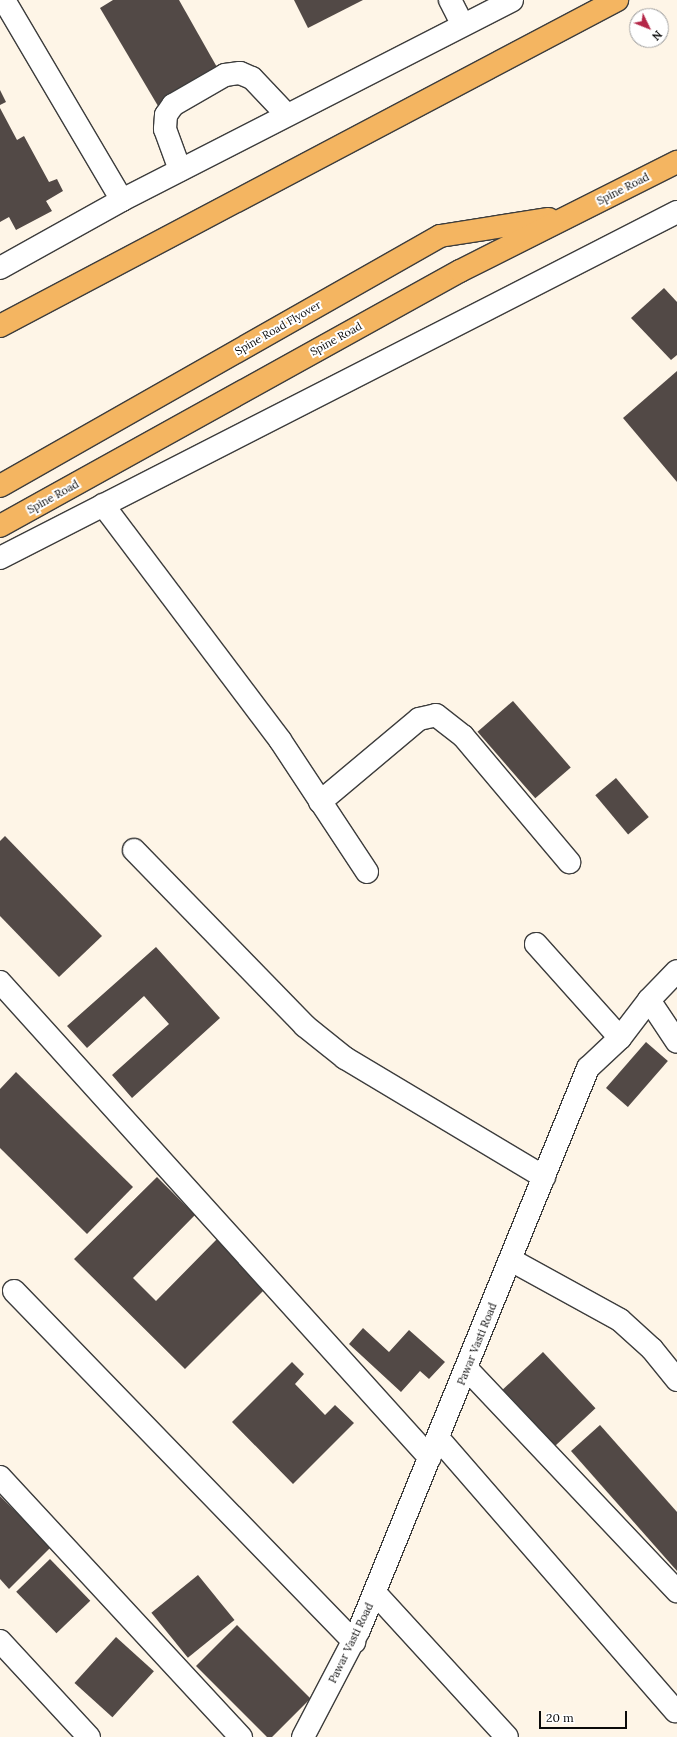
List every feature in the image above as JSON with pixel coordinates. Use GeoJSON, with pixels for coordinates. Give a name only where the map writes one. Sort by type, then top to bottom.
{"type":"FeatureCollection","features":[{"type":"Feature","properties":{"kind":"main road"},"geometry":{"type":"LineString","coordinates":[[0,326],[617,0]]}},
{"type":"Feature","properties":{"kind":"main road","name":"Spine Road"},"geometry":{"type":"LineString","coordinates":[[0,526],[460,271],[677,162]]}},
{"type":"Feature","properties":{"kind":"main road","name":"Spine Road Flyover"},"geometry":{"type":"LineString","coordinates":[[0,486],[440,236],[572,215]]}},
{"type":"Feature","properties":{"kind":"street"},"geometry":{"type":"LineString","coordinates":[[4,0],[122,200]]}},
{"type":"Feature","properties":{"kind":"street"},"geometry":{"type":"LineString","coordinates":[[450,0],[463,25]]}},
{"type":"Feature","properties":{"kind":"street"},"geometry":{"type":"LineString","coordinates":[[0,268],[122,200],[512,0]]}},
{"type":"Feature","properties":{"kind":"street"},"geometry":{"type":"LineString","coordinates":[[180,170],[165,129],[166,115],[173,106],[219,78],[240,73],[252,78],[287,115]]}},
{"type":"Feature","properties":{"kind":"street"},"geometry":{"type":"LineString","coordinates":[[0,558],[677,212]]}},
{"type":"Feature","properties":{"kind":"street"},"geometry":{"type":"LineString","coordinates":[[103,505],[280,740],[367,872]]}},
{"type":"Feature","properties":{"kind":"street"},"geometry":{"type":"LineString","coordinates":[[320,802],[419,719],[436,715],[463,736],[569,862]]}},
{"type":"Feature","properties":{"kind":"street"},"geometry":{"type":"LineString","coordinates":[[134,850],[305,1026],[345,1058],[544,1177]]}},
{"type":"Feature","properties":{"kind":"street"},"geometry":{"type":"LineString","coordinates":[[536,944],[620,1038]]}},
{"type":"Feature","properties":{"kind":"street","name":"Pawar Vasti Road"},"geometry":{"type":"LineString","coordinates":[[303,1737],[354,1642],[375,1593],[588,1068],[620,1038],[649,1000],[677,972]]}},
{"type":"Feature","properties":{"kind":"street"},"geometry":{"type":"LineString","coordinates":[[0,982],[434,1448],[675,1711]]}},
{"type":"Feature","properties":{"kind":"street"},"geometry":{"type":"LineString","coordinates":[[649,1000],[677,1042]]}},
{"type":"Feature","properties":{"kind":"street"},"geometry":{"type":"LineString","coordinates":[[511,1260],[620,1320],[652,1349],[677,1380]]}},
{"type":"Feature","properties":{"kind":"street"},"geometry":{"type":"LineString","coordinates":[[14,1291],[354,1642]]}},
{"type":"Feature","properties":{"kind":"street"},"geometry":{"type":"LineString","coordinates":[[466,1369],[677,1591]]}},
{"type":"Feature","properties":{"kind":"street"},"geometry":{"type":"LineString","coordinates":[[0,1477],[241,1737]]}},
{"type":"Feature","properties":{"kind":"street"},"geometry":{"type":"LineString","coordinates":[[375,1593],[507,1737]]}},
{"type":"Feature","properties":{"kind":"street"},"geometry":{"type":"LineString","coordinates":[[0,1640],[89,1737]]}},
{"type":"Feature","properties":{"kind":"building"},"geometry":{"type":"Polygon","coordinates":[[[113,0],[179,0],[218,69],[158,106],[100,8],[113,0]]]}},
{"type":"Feature","properties":{"kind":"building"},"geometry":{"type":"Polygon","coordinates":[[[294,0],[363,0],[308,28],[294,0]]]}},
{"type":"Feature","properties":{"kind":"building"},"geometry":{"type":"Polygon","coordinates":[[[0,90],[6,102],[0,105],[0,90]]]}},
{"type":"Feature","properties":{"kind":"building"},"geometry":{"type":"Polygon","coordinates":[[[0,108],[17,140],[24,136],[49,182],[57,179],[63,191],[46,201],[52,211],[16,230],[9,217],[0,222],[0,108]]]}},
{"type":"Feature","properties":{"kind":"building"},"geometry":{"type":"Polygon","coordinates":[[[664,288],[677,302],[677,355],[671,360],[631,318],[664,288]]]}},
{"type":"Feature","properties":{"kind":"building"},"geometry":{"type":"Polygon","coordinates":[[[677,371],[677,482],[623,418],[677,371]]]}},
{"type":"Feature","properties":{"kind":"building"},"geometry":{"type":"Polygon","coordinates":[[[513,701],[571,767],[535,798],[478,732],[513,701]]]}},
{"type":"Feature","properties":{"kind":"building"},"geometry":{"type":"Polygon","coordinates":[[[616,778],[649,817],[628,834],[595,795],[616,778]]]}},
{"type":"Feature","properties":{"kind":"building"},"geometry":{"type":"Polygon","coordinates":[[[5,836],[102,936],[59,977],[0,916],[0,841],[5,836]]]}},
{"type":"Feature","properties":{"kind":"building"},"geometry":{"type":"Polygon","coordinates":[[[156,947],[220,1018],[132,1098],[112,1075],[169,1024],[144,996],[87,1048],[67,1026],[156,947]]]}},
{"type":"Feature","properties":{"kind":"building"},"geometry":{"type":"Polygon","coordinates":[[[646,1042],[668,1061],[628,1107],[606,1088],[646,1042]]]}},
{"type":"Feature","properties":{"kind":"building"},"geometry":{"type":"Polygon","coordinates":[[[16,1072],[133,1187],[87,1234],[0,1148],[0,1089],[16,1072]]]}},
{"type":"Feature","properties":{"kind":"building"},"geometry":{"type":"Polygon","coordinates":[[[157,1177],[195,1215],[133,1278],[156,1301],[218,1238],[267,1287],[185,1369],[74,1259],[157,1177]]]}},
{"type":"Feature","properties":{"kind":"building"},"geometry":{"type":"Polygon","coordinates":[[[363,1328],[389,1352],[409,1330],[445,1362],[429,1379],[420,1371],[401,1392],[349,1344],[363,1328]]]}},
{"type":"Feature","properties":{"kind":"building"},"geometry":{"type":"Polygon","coordinates":[[[543,1352],[596,1408],[555,1446],[503,1390],[543,1352]]]}},
{"type":"Feature","properties":{"kind":"building"},"geometry":{"type":"Polygon","coordinates":[[[292,1362],[304,1374],[295,1384],[325,1415],[335,1405],[354,1423],[293,1484],[232,1422],[292,1362]]]}},
{"type":"Feature","properties":{"kind":"building"},"geometry":{"type":"Polygon","coordinates":[[[600,1425],[677,1512],[677,1571],[571,1451],[600,1425]]]}},
{"type":"Feature","properties":{"kind":"building"},"geometry":{"type":"Polygon","coordinates":[[[0,1496],[51,1547],[9,1589],[0,1579],[0,1496]]]}},
{"type":"Feature","properties":{"kind":"building"},"geometry":{"type":"Polygon","coordinates":[[[50,1559],[90,1601],[56,1633],[16,1592],[50,1559]]]}},
{"type":"Feature","properties":{"kind":"building"},"geometry":{"type":"Polygon","coordinates":[[[198,1575],[235,1620],[188,1658],[151,1613],[198,1575]]]}},
{"type":"Feature","properties":{"kind":"building"},"geometry":{"type":"Polygon","coordinates":[[[237,1625],[311,1699],[272,1737],[267,1737],[196,1666],[237,1625]]]}},
{"type":"Feature","properties":{"kind":"building"},"geometry":{"type":"Polygon","coordinates":[[[116,1637],[154,1671],[112,1717],[75,1683],[116,1637]]]}}]}
